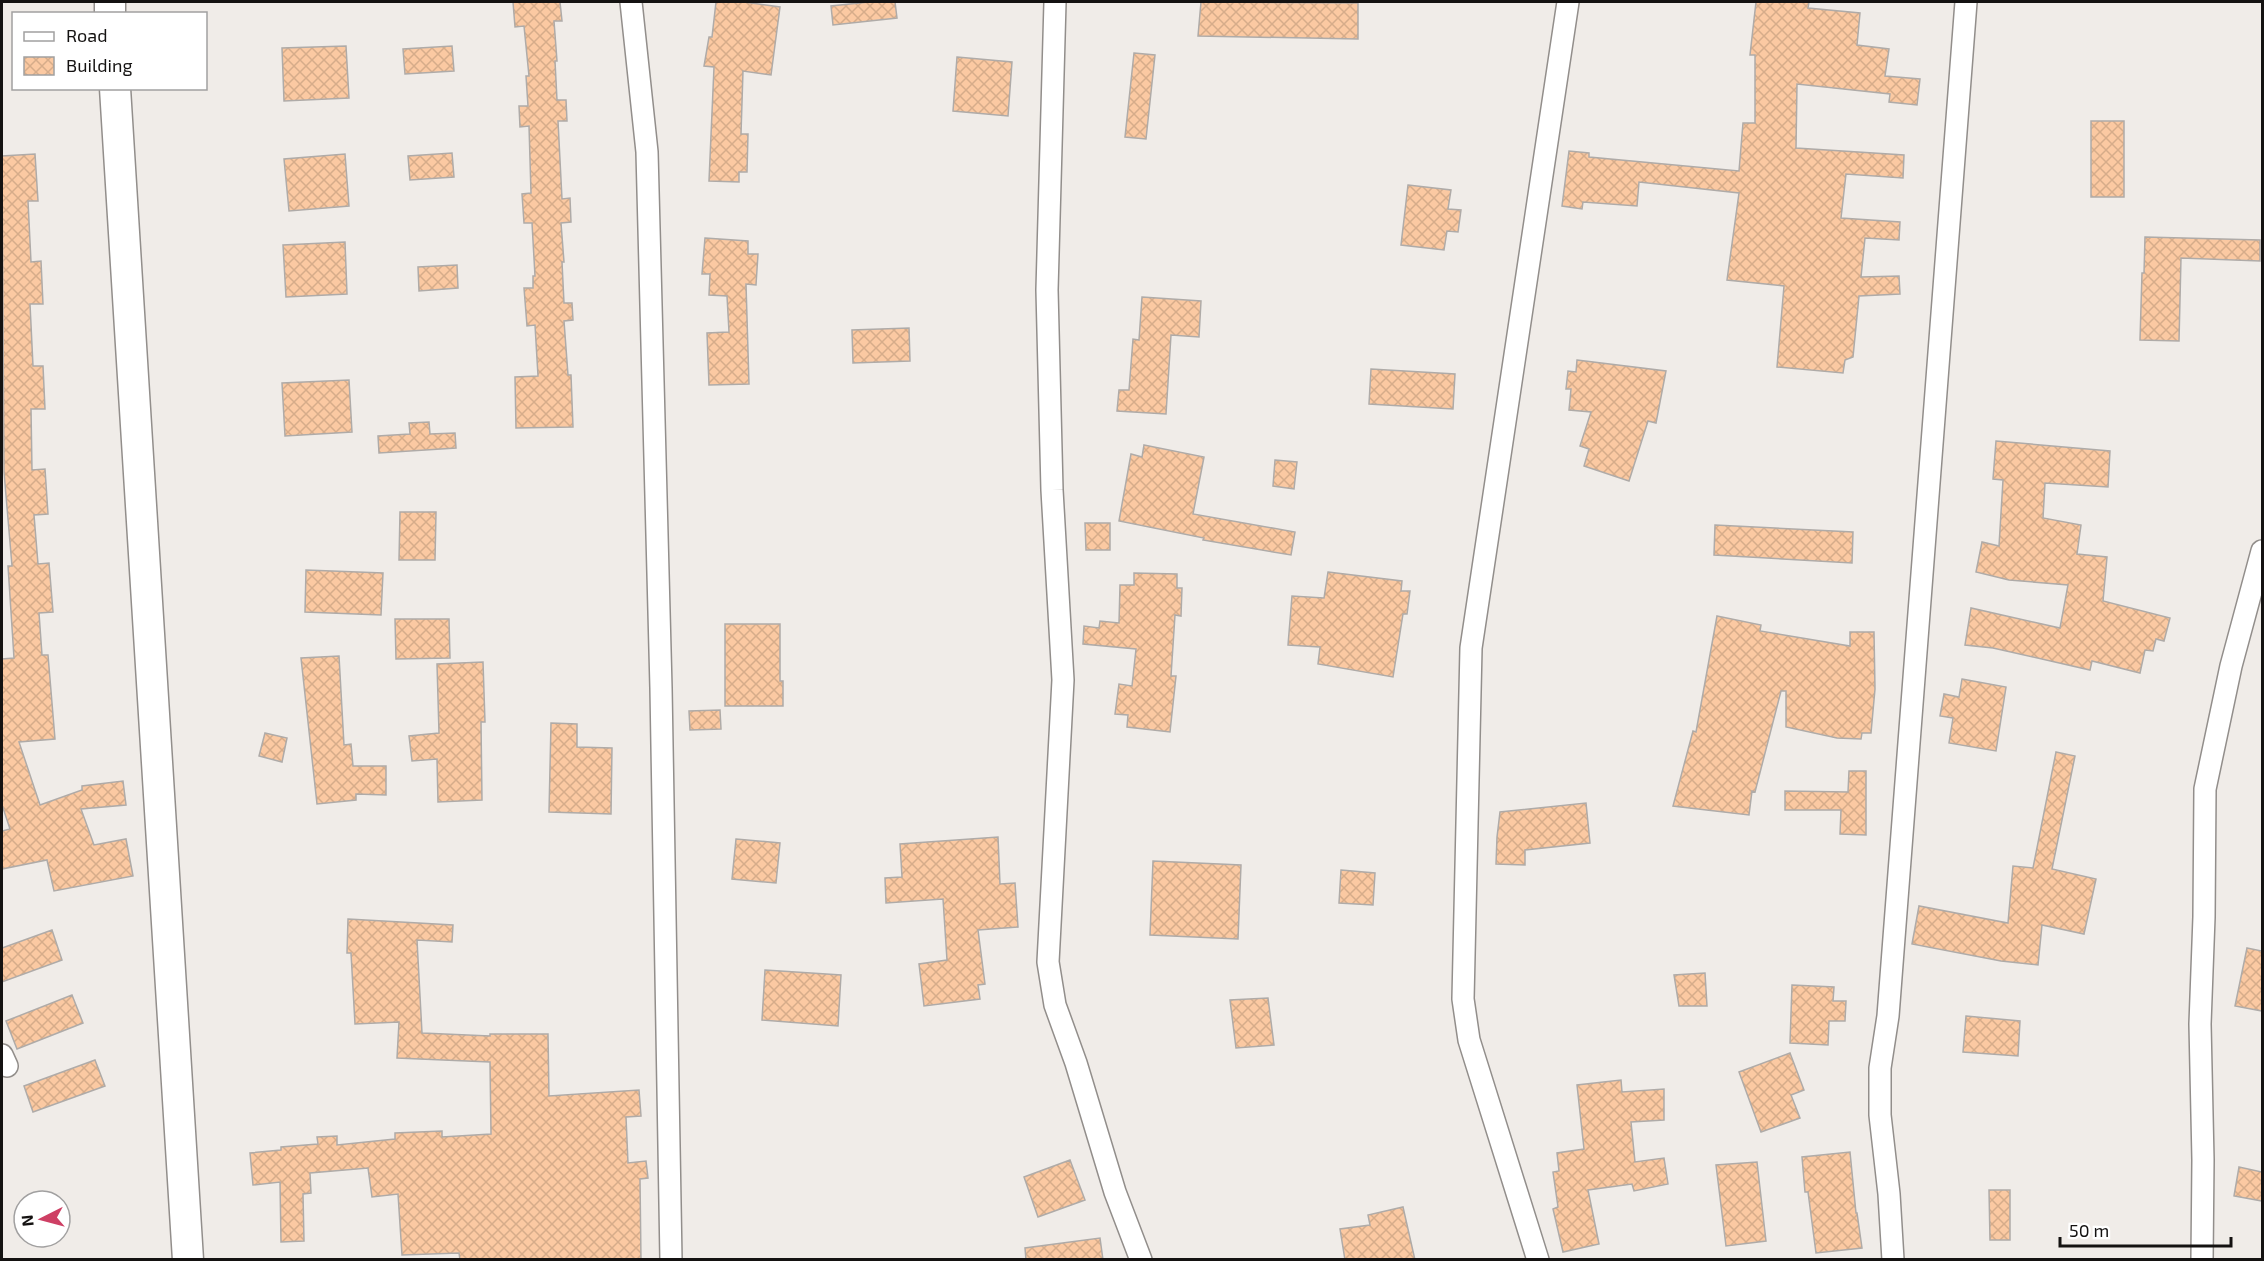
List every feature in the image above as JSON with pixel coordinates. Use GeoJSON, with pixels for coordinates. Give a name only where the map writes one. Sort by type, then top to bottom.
{"type":"FeatureCollection","features":[{"type":"Feature","properties":{"kind":"street"},"geometry":{"type":"LineString","coordinates":[[631,2],[647,152],[662,699],[671,1260]]}},
{"type":"Feature","properties":{"kind":"street"},"geometry":{"type":"LineString","coordinates":[[1054,2],[1047,290],[1052,490],[1063,680],[1048,962],[1054,1005],[1076,1063],[1115,1192],[1141,1260]]}},
{"type":"Feature","properties":{"kind":"street"},"geometry":{"type":"LineString","coordinates":[[1538,1260],[1469,1040],[1464,999],[1471,660],[1568,2]]}},
{"type":"Feature","properties":{"kind":"street"},"geometry":{"type":"LineString","coordinates":[[1893,1260],[1889,1194],[1880,1115],[1880,1068],[1888,1016],[1966,2]]}},
{"type":"Feature","properties":{"kind":"street"},"geometry":{"type":"LineString","coordinates":[[115,90],[188,1260]]}},
{"type":"Feature","properties":{"kind":"street"},"geometry":{"type":"LineString","coordinates":[[2202,1260],[2203,1160],[2200,1024],[2205,789],[2231,666],[2262,551]]}},
{"type":"Feature","properties":{"kind":"building"},"geometry":{"type":"Polygon","coordinates":[[[513,2],[560,2],[562,21],[554,21],[557,61],[555,61],[557,100],[566,100],[567,121],[558,121],[562,199],[570,198],[571,222],[561,223],[564,303],[572,303],[573,320],[564,321],[568,375],[571,375],[573,427],[516,428],[515,377],[538,376],[535,325],[527,326],[524,288],[533,288],[533,276],[535,276],[532,223],[524,223],[522,194],[531,193],[529,126],[520,127],[519,106],[528,106],[526,76],[529,76],[524,26],[515,27],[513,2]]]}},
{"type":"Feature","properties":{"kind":"building"},"geometry":{"type":"Polygon","coordinates":[[[716,2],[744,2],[780,7],[771,75],[743,71],[741,134],[748,134],[747,172],[739,172],[739,182],[709,181],[714,67],[704,66],[709,37],[712,37],[716,2]]]}},
{"type":"Feature","properties":{"kind":"building"},"geometry":{"type":"Polygon","coordinates":[[[895,2],[897,18],[833,25],[831,6],[895,2]]]}},
{"type":"Feature","properties":{"kind":"building"},"geometry":{"type":"Polygon","coordinates":[[[1201,2],[1358,3],[1358,39],[1198,36],[1201,2]]]}},
{"type":"Feature","properties":{"kind":"building"},"geometry":{"type":"Polygon","coordinates":[[[1756,2],[1809,2],[1808,8],[1860,13],[1857,45],[1889,49],[1885,76],[1920,79],[1917,105],[1889,102],[1890,94],[1797,84],[1796,148],[1904,155],[1903,178],[1846,174],[1841,218],[1900,222],[1899,240],[1865,238],[1861,277],[1899,276],[1900,294],[1859,296],[1853,357],[1845,360],[1843,373],[1777,367],[1784,286],[1727,280],[1739,193],[1639,182],[1637,206],[1583,202],[1582,209],[1562,206],[1569,151],[1589,153],[1589,157],[1739,171],[1743,123],[1755,123],[1755,55],[1750,55],[1756,2]]]}},
{"type":"Feature","properties":{"kind":"building"},"geometry":{"type":"Polygon","coordinates":[[[346,46],[349,98],[284,101],[282,48],[346,46]]]}},
{"type":"Feature","properties":{"kind":"building"},"geometry":{"type":"Polygon","coordinates":[[[452,46],[454,71],[405,74],[403,49],[452,46]]]}},
{"type":"Feature","properties":{"kind":"building"},"geometry":{"type":"Polygon","coordinates":[[[1134,53],[1155,55],[1146,139],[1125,137],[1134,53]]]}},
{"type":"Feature","properties":{"kind":"building"},"geometry":{"type":"Polygon","coordinates":[[[957,57],[1012,62],[1008,116],[953,111],[957,57]]]}},
{"type":"Feature","properties":{"kind":"building"},"geometry":{"type":"Polygon","coordinates":[[[2091,121],[2124,121],[2124,197],[2091,197],[2091,121]]]}},
{"type":"Feature","properties":{"kind":"building"},"geometry":{"type":"Polygon","coordinates":[[[452,153],[454,177],[410,180],[408,156],[452,153]]]}},
{"type":"Feature","properties":{"kind":"building"},"geometry":{"type":"Polygon","coordinates":[[[35,154],[38,201],[28,201],[31,262],[41,261],[43,304],[30,304],[33,366],[43,366],[45,409],[31,409],[32,470],[45,469],[48,514],[34,515],[38,564],[49,563],[53,612],[39,613],[42,655],[48,655],[55,739],[19,742],[40,805],[82,790],[82,786],[123,781],[126,805],[81,809],[94,845],[126,839],[133,876],[54,891],[47,860],[2,869],[2,831],[10,829],[2,805],[2,659],[14,658],[8,566],[12,566],[4,472],[2,156],[35,154]]]}},
{"type":"Feature","properties":{"kind":"building"},"geometry":{"type":"Polygon","coordinates":[[[345,154],[349,206],[289,211],[284,159],[345,154]]]}},
{"type":"Feature","properties":{"kind":"building"},"geometry":{"type":"Polygon","coordinates":[[[1408,185],[1451,190],[1448,209],[1461,210],[1458,232],[1447,231],[1444,250],[1401,245],[1408,185]]]}},
{"type":"Feature","properties":{"kind":"building"},"geometry":{"type":"Polygon","coordinates":[[[2145,237],[2260,240],[2260,261],[2181,258],[2179,341],[2140,340],[2145,237]]]}},
{"type":"Feature","properties":{"kind":"building"},"geometry":{"type":"Polygon","coordinates":[[[705,238],[748,241],[748,254],[758,254],[756,285],[746,284],[749,384],[709,385],[707,333],[729,332],[727,296],[709,295],[710,274],[702,274],[705,238]]]}},
{"type":"Feature","properties":{"kind":"building"},"geometry":{"type":"Polygon","coordinates":[[[345,242],[347,294],[286,297],[283,245],[345,242]]]}},
{"type":"Feature","properties":{"kind":"building"},"geometry":{"type":"Polygon","coordinates":[[[457,265],[458,288],[419,291],[418,267],[457,265]]]}},
{"type":"Feature","properties":{"kind":"building"},"geometry":{"type":"Polygon","coordinates":[[[1142,297],[1201,301],[1199,337],[1171,335],[1166,414],[1117,411],[1119,390],[1129,390],[1133,339],[1139,340],[1142,297]]]}},
{"type":"Feature","properties":{"kind":"building"},"geometry":{"type":"Polygon","coordinates":[[[909,328],[910,361],[853,363],[852,330],[909,328]]]}},
{"type":"Feature","properties":{"kind":"building"},"geometry":{"type":"Polygon","coordinates":[[[1577,360],[1666,371],[1656,423],[1648,421],[1629,481],[1584,466],[1589,449],[1580,446],[1591,412],[1569,410],[1571,389],[1566,389],[1568,371],[1576,372],[1577,360]]]}},
{"type":"Feature","properties":{"kind":"building"},"geometry":{"type":"Polygon","coordinates":[[[1371,369],[1455,374],[1453,409],[1369,404],[1371,369]]]}},
{"type":"Feature","properties":{"kind":"building"},"geometry":{"type":"Polygon","coordinates":[[[349,380],[352,432],[285,436],[282,383],[349,380]]]}},
{"type":"Feature","properties":{"kind":"building"},"geometry":{"type":"Polygon","coordinates":[[[429,422],[430,434],[455,433],[456,448],[379,453],[378,436],[410,434],[409,423],[429,422]]]}},
{"type":"Feature","properties":{"kind":"building"},"geometry":{"type":"Polygon","coordinates":[[[1996,441],[2110,451],[2108,487],[2045,483],[2043,518],[2081,525],[2077,554],[2107,557],[2103,601],[2170,618],[2164,641],[2156,639],[2153,651],[2145,650],[2140,673],[2092,661],[2090,670],[1993,648],[1965,645],[1971,608],[2060,628],[2068,585],[2009,580],[1976,572],[1982,542],[1999,546],[2003,480],[1993,479],[1996,441]]]}},
{"type":"Feature","properties":{"kind":"building"},"geometry":{"type":"Polygon","coordinates":[[[1144,445],[1204,457],[1193,514],[1295,532],[1291,555],[1203,540],[1204,538],[1119,521],[1131,454],[1142,457],[1144,445]]]}},
{"type":"Feature","properties":{"kind":"building"},"geometry":{"type":"Polygon","coordinates":[[[1275,460],[1297,462],[1294,489],[1273,486],[1275,460]]]}},
{"type":"Feature","properties":{"kind":"building"},"geometry":{"type":"Polygon","coordinates":[[[400,512],[436,512],[435,560],[399,560],[400,512]]]}},
{"type":"Feature","properties":{"kind":"building"},"geometry":{"type":"Polygon","coordinates":[[[1085,523],[1110,523],[1110,550],[1086,550],[1085,523]]]}},
{"type":"Feature","properties":{"kind":"building"},"geometry":{"type":"Polygon","coordinates":[[[1715,525],[1853,532],[1852,563],[1714,555],[1715,525]]]}},
{"type":"Feature","properties":{"kind":"building"},"geometry":{"type":"Polygon","coordinates":[[[306,570],[383,573],[381,615],[305,612],[306,570]]]}},
{"type":"Feature","properties":{"kind":"building"},"geometry":{"type":"Polygon","coordinates":[[[1328,572],[1402,581],[1401,591],[1410,591],[1407,614],[1403,614],[1393,677],[1318,664],[1320,647],[1288,645],[1292,596],[1324,598],[1328,572]]]}},
{"type":"Feature","properties":{"kind":"building"},"geometry":{"type":"Polygon","coordinates":[[[1134,573],[1177,574],[1177,588],[1182,588],[1181,616],[1175,615],[1171,676],[1176,676],[1170,732],[1127,727],[1128,715],[1115,714],[1119,684],[1132,686],[1136,649],[1083,644],[1084,626],[1099,628],[1100,621],[1119,623],[1120,585],[1134,585],[1134,573]]]}},
{"type":"Feature","properties":{"kind":"building"},"geometry":{"type":"Polygon","coordinates":[[[1717,616],[1761,625],[1760,631],[1850,646],[1850,632],[1874,632],[1875,689],[1871,733],[1862,733],[1861,739],[1837,738],[1786,727],[1786,691],[1781,691],[1755,792],[1752,791],[1749,815],[1673,806],[1693,731],[1696,732],[1717,616]]]}},
{"type":"Feature","properties":{"kind":"building"},"geometry":{"type":"Polygon","coordinates":[[[395,619],[449,619],[450,658],[396,659],[395,619]]]}},
{"type":"Feature","properties":{"kind":"building"},"geometry":{"type":"Polygon","coordinates":[[[725,624],[780,624],[780,681],[783,681],[783,706],[725,706],[725,624]]]}},
{"type":"Feature","properties":{"kind":"building"},"geometry":{"type":"Polygon","coordinates":[[[339,656],[344,745],[351,744],[353,766],[386,766],[386,795],[356,794],[356,800],[317,804],[301,658],[339,656]]]}},
{"type":"Feature","properties":{"kind":"building"},"geometry":{"type":"Polygon","coordinates":[[[483,662],[485,722],[481,722],[482,800],[438,802],[437,759],[412,761],[409,736],[439,733],[437,664],[483,662]]]}},
{"type":"Feature","properties":{"kind":"building"},"geometry":{"type":"Polygon","coordinates":[[[1962,679],[2006,687],[1996,751],[1949,743],[1953,718],[1940,716],[1944,694],[1959,697],[1962,679]]]}},
{"type":"Feature","properties":{"kind":"building"},"geometry":{"type":"Polygon","coordinates":[[[720,710],[721,729],[690,730],[689,711],[720,710]]]}},
{"type":"Feature","properties":{"kind":"building"},"geometry":{"type":"Polygon","coordinates":[[[551,723],[577,724],[577,747],[612,748],[611,814],[549,812],[551,723]]]}},
{"type":"Feature","properties":{"kind":"building"},"geometry":{"type":"Polygon","coordinates":[[[265,733],[287,738],[282,762],[259,756],[265,733]]]}},
{"type":"Feature","properties":{"kind":"building"},"geometry":{"type":"Polygon","coordinates":[[[2056,752],[2075,756],[2052,869],[2096,879],[2084,934],[2042,925],[2038,965],[2001,961],[1912,944],[1919,906],[2008,923],[2013,866],[2033,868],[2056,752]]]}},
{"type":"Feature","properties":{"kind":"building"},"geometry":{"type":"Polygon","coordinates":[[[1849,771],[1866,771],[1866,835],[1840,834],[1841,810],[1785,810],[1785,791],[1848,792],[1849,771]]]}},
{"type":"Feature","properties":{"kind":"building"},"geometry":{"type":"Polygon","coordinates":[[[1586,803],[1590,843],[1525,850],[1525,865],[1496,864],[1500,812],[1586,803]]]}},
{"type":"Feature","properties":{"kind":"building"},"geometry":{"type":"Polygon","coordinates":[[[998,837],[1000,884],[1015,883],[1018,927],[978,930],[985,984],[978,985],[980,999],[924,1006],[919,964],[947,960],[943,899],[886,903],[885,878],[902,877],[900,844],[998,837]]]}},
{"type":"Feature","properties":{"kind":"building"},"geometry":{"type":"Polygon","coordinates":[[[736,839],[780,843],[776,883],[732,879],[736,839]]]}},
{"type":"Feature","properties":{"kind":"building"},"geometry":{"type":"Polygon","coordinates":[[[1153,861],[1241,865],[1238,939],[1150,935],[1153,861]]]}},
{"type":"Feature","properties":{"kind":"building"},"geometry":{"type":"Polygon","coordinates":[[[1341,870],[1375,873],[1373,905],[1339,903],[1341,870]]]}},
{"type":"Feature","properties":{"kind":"building"},"geometry":{"type":"Polygon","coordinates":[[[348,919],[453,925],[452,942],[417,940],[422,1033],[490,1036],[490,1034],[548,1034],[549,1096],[639,1090],[641,1116],[626,1117],[628,1163],[646,1161],[648,1178],[640,1179],[641,1260],[460,1260],[459,1253],[402,1255],[398,1194],[372,1197],[368,1168],[310,1173],[311,1193],[303,1194],[304,1241],[281,1242],[280,1182],[253,1185],[250,1153],[281,1150],[281,1147],[318,1144],[317,1137],[337,1136],[337,1145],[395,1139],[395,1133],[442,1131],[442,1137],[491,1134],[490,1062],[397,1058],[399,1022],[355,1024],[351,953],[347,953],[348,919]]]}},
{"type":"Feature","properties":{"kind":"building"},"geometry":{"type":"Polygon","coordinates":[[[52,930],[62,960],[2,982],[2,948],[52,930]]]}},
{"type":"Feature","properties":{"kind":"building"},"geometry":{"type":"Polygon","coordinates":[[[2247,948],[2262,951],[2262,1011],[2235,1006],[2247,948]]]}},
{"type":"Feature","properties":{"kind":"building"},"geometry":{"type":"Polygon","coordinates":[[[765,970],[841,975],[838,1026],[762,1020],[765,970]]]}},
{"type":"Feature","properties":{"kind":"building"},"geometry":{"type":"Polygon","coordinates":[[[1705,973],[1707,1006],[1679,1006],[1674,975],[1705,973]]]}},
{"type":"Feature","properties":{"kind":"building"},"geometry":{"type":"Polygon","coordinates":[[[1792,985],[1834,987],[1833,1001],[1846,1001],[1845,1021],[1829,1021],[1828,1045],[1790,1043],[1792,985]]]}},
{"type":"Feature","properties":{"kind":"building"},"geometry":{"type":"Polygon","coordinates":[[[72,995],[83,1023],[17,1049],[6,1021],[72,995]]]}},
{"type":"Feature","properties":{"kind":"building"},"geometry":{"type":"Polygon","coordinates":[[[1268,998],[1274,1045],[1236,1048],[1230,1000],[1268,998]]]}},
{"type":"Feature","properties":{"kind":"building"},"geometry":{"type":"Polygon","coordinates":[[[1966,1016],[2020,1021],[2018,1056],[1963,1052],[1966,1016]]]}},
{"type":"Feature","properties":{"kind":"building"},"geometry":{"type":"Polygon","coordinates":[[[1790,1053],[1804,1090],[1791,1095],[1800,1118],[1761,1132],[1739,1072],[1790,1053]]]}},
{"type":"Feature","properties":{"kind":"building"},"geometry":{"type":"Polygon","coordinates":[[[95,1060],[105,1086],[33,1112],[24,1086],[95,1060]]]}},
{"type":"Feature","properties":{"kind":"building"},"geometry":{"type":"Polygon","coordinates":[[[1621,1080],[1622,1092],[1664,1089],[1664,1120],[1631,1122],[1635,1162],[1664,1158],[1668,1184],[1634,1191],[1632,1184],[1588,1190],[1599,1244],[1563,1252],[1553,1209],[1558,1207],[1553,1172],[1559,1171],[1557,1153],[1584,1149],[1577,1085],[1621,1080]]]}},
{"type":"Feature","properties":{"kind":"building"},"geometry":{"type":"Polygon","coordinates":[[[1850,1152],[1862,1248],[1816,1253],[1808,1192],[1805,1192],[1802,1157],[1850,1152]]]}},
{"type":"Feature","properties":{"kind":"building"},"geometry":{"type":"Polygon","coordinates":[[[1070,1160],[1085,1200],[1038,1217],[1024,1177],[1070,1160]]]}},
{"type":"Feature","properties":{"kind":"building"},"geometry":{"type":"Polygon","coordinates":[[[1757,1162],[1766,1241],[1726,1246],[1716,1165],[1757,1162]]]}},
{"type":"Feature","properties":{"kind":"building"},"geometry":{"type":"Polygon","coordinates":[[[2239,1167],[2262,1172],[2262,1201],[2234,1196],[2239,1167]]]}},
{"type":"Feature","properties":{"kind":"building"},"geometry":{"type":"Polygon","coordinates":[[[1989,1190],[2010,1190],[2010,1240],[1990,1240],[1989,1190]]]}},
{"type":"Feature","properties":{"kind":"building"},"geometry":{"type":"Polygon","coordinates":[[[1403,1207],[1415,1260],[1345,1260],[1340,1229],[1370,1225],[1368,1215],[1403,1207]]]}},
{"type":"Feature","properties":{"kind":"building"},"geometry":{"type":"Polygon","coordinates":[[[1100,1238],[1103,1260],[1026,1260],[1025,1248],[1100,1238]]]}}]}
